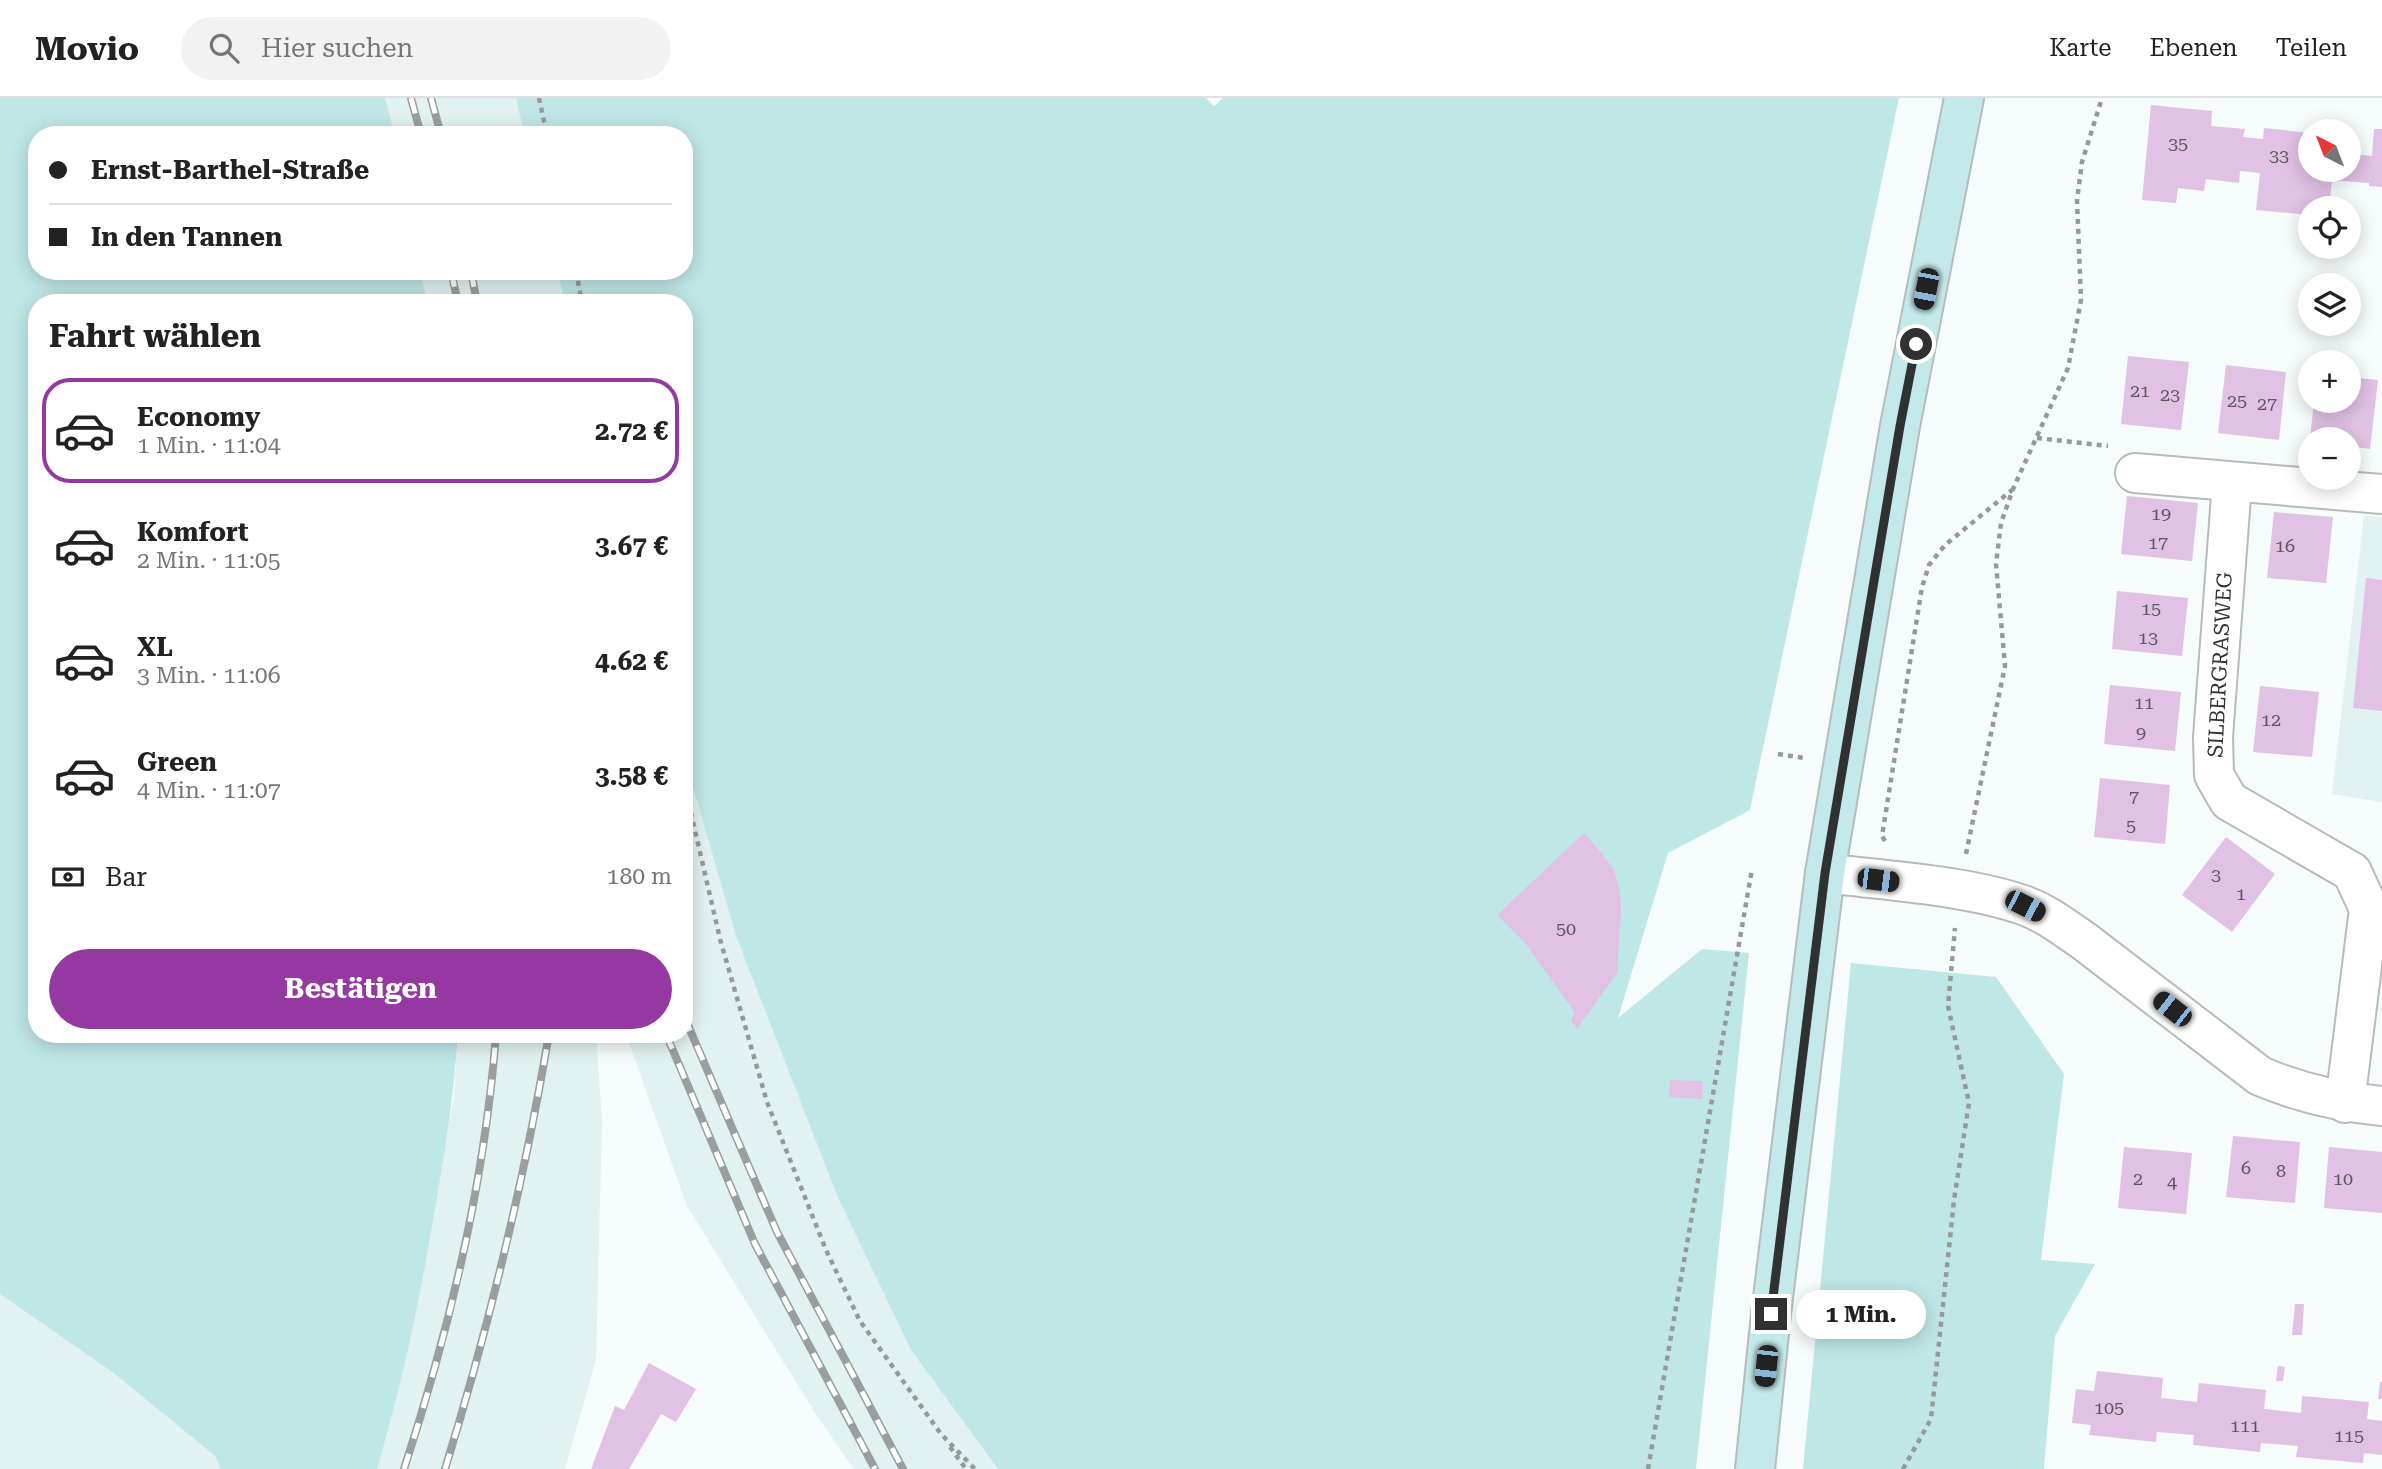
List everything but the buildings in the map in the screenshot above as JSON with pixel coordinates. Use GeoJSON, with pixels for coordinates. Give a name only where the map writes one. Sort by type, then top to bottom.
{"type":"FeatureCollection","features":[{"type":"Feature","properties":{"kind":"street"},"geometry":{"type":"LineString","coordinates":[[1755,1469],[1825,873],[1900,426],[1964,98]]}},
{"type":"Feature","properties":{"kind":"street"},"geometry":{"type":"LineString","coordinates":[[2135,473],[2382,494]]}},
{"type":"Feature","properties":{"kind":"street","name":"SILBERGRASWEG"},"geometry":{"type":"LineString","coordinates":[[2232,483],[2213,737],[2214,775],[2229,801],[2352,872],[2369,909],[2364,1104]]}},
{"type":"Feature","properties":{"kind":"street"},"geometry":{"type":"LineString","coordinates":[[1825,873],[1958,891],[2025,906],[2054,920],[2260,1076],[2293,1090],[2364,1104]]}},
{"type":"Feature","properties":{"kind":"path"},"geometry":{"type":"LineString","coordinates":[[539,98],[545,126]]}},
{"type":"Feature","properties":{"kind":"path"},"geometry":{"type":"LineString","coordinates":[[1903,1469],[1931,1419],[1954,1200],[1969,1103],[1948,1006],[1958,891],[2004,666],[1996,564],[2001,523],[2013,489],[2068,368],[2081,300],[2077,200],[2082,162],[2102,98]]}},
{"type":"Feature","properties":{"kind":"path"},"geometry":{"type":"LineString","coordinates":[[2038,438],[2114,447],[2135,473]]}},
{"type":"Feature","properties":{"kind":"path"},"geometry":{"type":"LineString","coordinates":[[1888,846],[1882,836],[1922,587],[1929,565],[1945,545],[2013,489]]}},
{"type":"Feature","properties":{"kind":"path"},"geometry":{"type":"LineString","coordinates":[[693,821],[720,939],[767,1102],[826,1251],[860,1321],[966,1469]]}},
{"type":"Feature","properties":{"kind":"path"},"geometry":{"type":"LineString","coordinates":[[1647,1469],[1752,869]]}},
{"type":"Feature","properties":{"kind":"path"},"geometry":{"type":"LineString","coordinates":[[941,1434],[975,1469]]}},
{"type":"Feature","properties":{"kind":"shaded area"},"geometry":{"type":"Polygon","coordinates":[[[0,98],[385,98],[393,126],[28,126],[28,280],[423,280],[425,294],[28,294],[28,1043],[457,1043],[446,1140],[424,1270],[403,1370],[377,1469],[221,1469],[215,1456],[115,1374],[0,1294],[0,98]]]}},
{"type":"Feature","properties":{"kind":"shaded area"},"geometry":{"type":"Polygon","coordinates":[[[385,98],[516,98],[522,126],[393,126],[385,98]]]}},
{"type":"Feature","properties":{"kind":"shaded area"},"geometry":{"type":"Polygon","coordinates":[[[516,98],[1206,98],[1214,106],[1223,98],[1899,98],[1750,810],[1668,853],[1618,1018],[1702,949],[1749,953],[1696,1469],[998,1469],[911,1350],[838,1198],[736,936],[693,787],[693,294],[563,294],[559,280],[693,280],[693,126],[522,126],[516,98]]]}},
{"type":"Feature","properties":{"kind":"shaded area"},"geometry":{"type":"Polygon","coordinates":[[[423,280],[559,280],[563,294],[425,294],[423,280]]]}},
{"type":"Feature","properties":{"kind":"shaded area"},"geometry":{"type":"Polygon","coordinates":[[[2364,516],[2382,517],[2382,802],[2332,794],[2364,516]]]}},
{"type":"Feature","properties":{"kind":"shaded area"},"geometry":{"type":"Polygon","coordinates":[[[693,787],[736,936],[838,1198],[911,1350],[998,1469],[854,1469],[817,1416],[687,1206],[629,1043],[693,1043],[693,787]]]}},
{"type":"Feature","properties":{"kind":"shaded area"},"geometry":{"type":"Polygon","coordinates":[[[1851,963],[1996,977],[2064,1074],[2041,1260],[2095,1264],[2055,1336],[2044,1469],[1803,1469],[1851,963]]]}},
{"type":"Feature","properties":{"kind":"shaded area"},"geometry":{"type":"Polygon","coordinates":[[[457,1043],[597,1043],[602,1120],[596,1359],[565,1469],[377,1469],[389,1428],[454,1096],[457,1043]]]}},
{"type":"Feature","properties":{"kind":"shaded area"},"geometry":{"type":"Polygon","coordinates":[[[0,1294],[115,1374],[215,1456],[221,1469],[0,1469],[0,1294]]]}},
{"type":"Feature","properties":{"kind":"railway"},"geometry":{"type":"LineString","coordinates":[[411,98],[419,126]]}},
{"type":"Feature","properties":{"kind":"railway"},"geometry":{"type":"LineString","coordinates":[[431,98],[439,126]]}},
{"type":"Feature","properties":{"kind":"railway"},"geometry":{"type":"LineString","coordinates":[[453,280],[456,294]]}},
{"type":"Feature","properties":{"kind":"railway"},"geometry":{"type":"LineString","coordinates":[[473,280],[475,294]]}},
{"type":"Feature","properties":{"kind":"railway"},"geometry":{"type":"LineString","coordinates":[[693,1037],[777,1232],[903,1469]]}},
{"type":"Feature","properties":{"kind":"railway"},"geometry":{"type":"LineString","coordinates":[[404,1469],[436,1362],[463,1254],[483,1145],[495,1043]]}},
{"type":"Feature","properties":{"kind":"railway"},"geometry":{"type":"LineString","coordinates":[[445,1469],[504,1253],[547,1043]]}},
{"type":"Feature","properties":{"kind":"railway"},"geometry":{"type":"LineString","coordinates":[[670,1043],[755,1244],[875,1469]]}},
{"type":"Feature","properties":{"kind":"route"},"geometry":{"type":"LineString","coordinates":[[1771,1314],[1825,873],[1916,344]]}}]}
